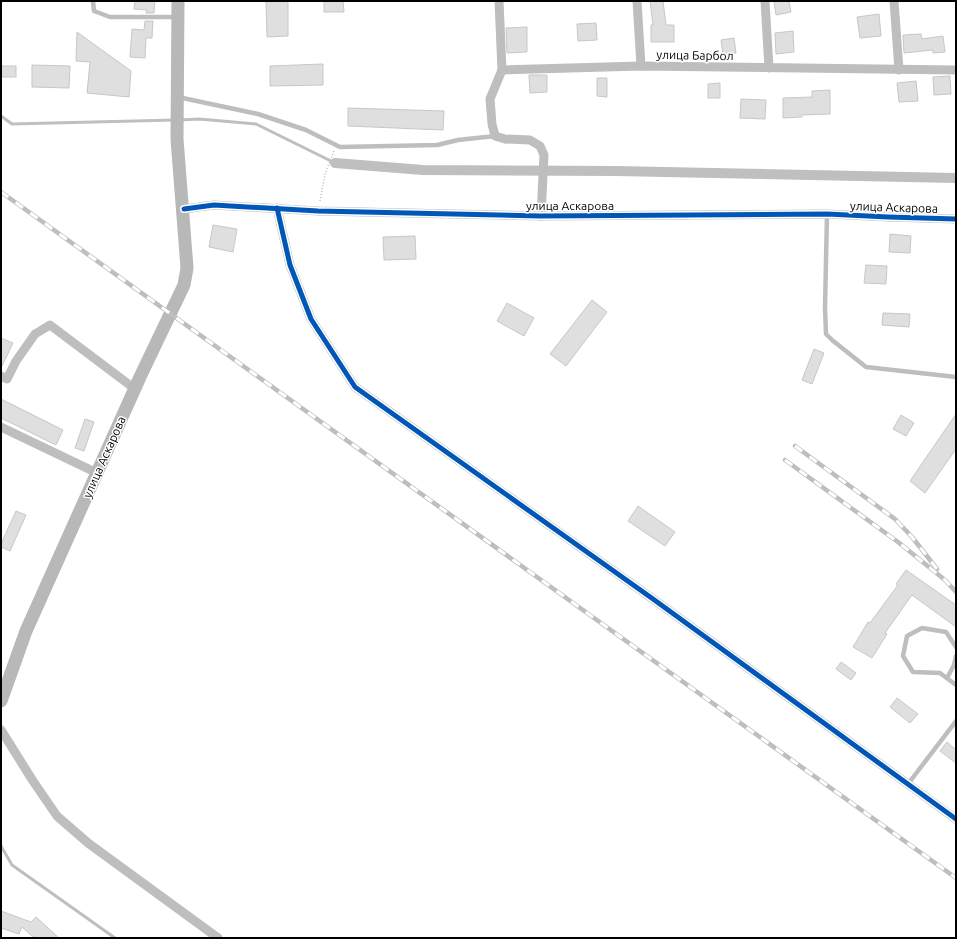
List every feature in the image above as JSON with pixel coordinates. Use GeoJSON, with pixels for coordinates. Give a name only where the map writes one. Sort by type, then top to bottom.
{"type":"FeatureCollection","features":[{"type":"Feature","properties":{"kind":"main road","name":"улица Аскарова"},"geometry":{"type":"LineString","coordinates":[[1,702],[26,631],[135,389],[184,285],[187,268],[184,209],[177,139],[176,101],[178,1]]}},
{"type":"Feature","properties":{"kind":"street"},"geometry":{"type":"LineString","coordinates":[[499,1],[502,70],[490,99],[492,124],[495,136],[505,139],[530,140],[540,146],[544,155],[541,216]]}},
{"type":"Feature","properties":{"kind":"street"},"geometry":{"type":"LineString","coordinates":[[637,1],[641,66]]}},
{"type":"Feature","properties":{"kind":"street"},"geometry":{"type":"LineString","coordinates":[[764,1],[769,68]]}},
{"type":"Feature","properties":{"kind":"street"},"geometry":{"type":"LineString","coordinates":[[894,1],[899,70]]}},
{"type":"Feature","properties":{"kind":"street","name":"улица Барбол"},"geometry":{"type":"LineString","coordinates":[[502,70],[641,66],[956,70]]}},
{"type":"Feature","properties":{"kind":"street","name":"улица Аскарова"},"geometry":{"type":"LineString","coordinates":[[184,209],[214,205],[318,211],[541,216],[827,214],[956,219]]}},
{"type":"Feature","properties":{"kind":"street"},"geometry":{"type":"LineString","coordinates":[[277,208],[290,265],[311,319],[355,387],[646,594],[956,819]]}},
{"type":"Feature","properties":{"kind":"street"},"geometry":{"type":"LineString","coordinates":[[1,376],[7,379],[16,361],[35,334],[50,324],[135,389]]}},
{"type":"Feature","properties":{"kind":"street"},"geometry":{"type":"LineString","coordinates":[[1,426],[97,474]]}},
{"type":"Feature","properties":{"kind":"street"},"geometry":{"type":"LineString","coordinates":[[1,730],[57,816],[88,844],[218,938]]}},
{"type":"Feature","properties":{"kind":"lane"},"geometry":{"type":"LineString","coordinates":[[93,1],[94,11],[110,17],[178,17]]}},
{"type":"Feature","properties":{"kind":"lane"},"geometry":{"type":"LineString","coordinates":[[176,101],[258,114],[306,130],[340,147],[437,145],[458,140],[495,136]]}},
{"type":"Feature","properties":{"kind":"lane"},"geometry":{"type":"LineString","coordinates":[[827,214],[825,308],[826,334],[866,367],[956,377]]}},
{"type":"Feature","properties":{"kind":"lane"},"geometry":{"type":"LineString","coordinates":[[956,647],[946,632],[922,628],[907,636],[903,656],[913,672],[940,673],[956,685]]}},
{"type":"Feature","properties":{"kind":"lane"},"geometry":{"type":"LineString","coordinates":[[947,678],[954,665],[956,656]]}},
{"type":"Feature","properties":{"kind":"lane"},"geometry":{"type":"LineString","coordinates":[[908,784],[956,721]]}},
{"type":"Feature","properties":{"kind":"path"},"geometry":{"type":"LineString","coordinates":[[318,211],[325,174],[337,145]]}},
{"type":"Feature","properties":{"kind":"building"},"geometry":{"type":"Polygon","coordinates":[[[135,1],[155,1],[154,13],[146,13],[147,10],[134,9],[135,1]]]}},
{"type":"Feature","properties":{"kind":"building"},"geometry":{"type":"Polygon","coordinates":[[[266,1],[288,1],[288,36],[267,37],[266,1]]]}},
{"type":"Feature","properties":{"kind":"building"},"geometry":{"type":"Polygon","coordinates":[[[324,1],[343,1],[344,12],[324,12],[324,1]]]}},
{"type":"Feature","properties":{"kind":"building"},"geometry":{"type":"Polygon","coordinates":[[[650,1],[663,1],[666,25],[674,25],[674,42],[651,42],[651,25],[653,25],[650,1]]]}},
{"type":"Feature","properties":{"kind":"building"},"geometry":{"type":"Polygon","coordinates":[[[774,1],[789,1],[791,12],[776,15],[774,1]]]}},
{"type":"Feature","properties":{"kind":"building"},"geometry":{"type":"Polygon","coordinates":[[[879,14],[881,36],[860,38],[857,17],[879,14]]]}},
{"type":"Feature","properties":{"kind":"building"},"geometry":{"type":"Polygon","coordinates":[[[145,21],[153,21],[152,38],[146,38],[145,58],[130,57],[132,29],[144,30],[145,21]]]}},
{"type":"Feature","properties":{"kind":"building"},"geometry":{"type":"Polygon","coordinates":[[[596,23],[597,40],[578,41],[577,24],[596,23]]]}},
{"type":"Feature","properties":{"kind":"building"},"geometry":{"type":"Polygon","coordinates":[[[527,27],[527,52],[507,53],[506,28],[527,27]]]}},
{"type":"Feature","properties":{"kind":"building"},"geometry":{"type":"Polygon","coordinates":[[[793,31],[794,52],[776,54],[775,33],[793,31]]]}},
{"type":"Feature","properties":{"kind":"building"},"geometry":{"type":"Polygon","coordinates":[[[77,32],[131,71],[129,97],[87,93],[90,62],[76,61],[77,32]]]}},
{"type":"Feature","properties":{"kind":"building"},"geometry":{"type":"Polygon","coordinates":[[[921,34],[922,39],[943,36],[945,52],[933,53],[933,50],[904,53],[903,35],[921,34]]]}},
{"type":"Feature","properties":{"kind":"building"},"geometry":{"type":"Polygon","coordinates":[[[734,38],[736,53],[723,55],[721,40],[734,38]]]}},
{"type":"Feature","properties":{"kind":"building"},"geometry":{"type":"Polygon","coordinates":[[[323,64],[323,85],[270,86],[270,66],[323,64]]]}},
{"type":"Feature","properties":{"kind":"building"},"geometry":{"type":"Polygon","coordinates":[[[32,65],[70,66],[69,88],[32,87],[32,65]]]}},
{"type":"Feature","properties":{"kind":"building"},"geometry":{"type":"Polygon","coordinates":[[[1,66],[16,66],[16,77],[1,77],[1,66]]]}},
{"type":"Feature","properties":{"kind":"building"},"geometry":{"type":"Polygon","coordinates":[[[529,75],[547,75],[547,92],[530,93],[529,75]]]}},
{"type":"Feature","properties":{"kind":"building"},"geometry":{"type":"Polygon","coordinates":[[[950,76],[951,94],[934,95],[933,77],[950,76]]]}},
{"type":"Feature","properties":{"kind":"building"},"geometry":{"type":"Polygon","coordinates":[[[597,78],[607,78],[607,97],[597,96],[597,78]]]}},
{"type":"Feature","properties":{"kind":"building"},"geometry":{"type":"Polygon","coordinates":[[[916,81],[918,101],[899,102],[897,83],[916,81]]]}},
{"type":"Feature","properties":{"kind":"building"},"geometry":{"type":"Polygon","coordinates":[[[720,83],[720,98],[708,98],[708,84],[720,83]]]}},
{"type":"Feature","properties":{"kind":"building"},"geometry":{"type":"Polygon","coordinates":[[[830,90],[830,114],[802,115],[802,117],[783,118],[783,98],[812,97],[812,91],[830,90]]]}},
{"type":"Feature","properties":{"kind":"building"},"geometry":{"type":"Polygon","coordinates":[[[741,99],[766,100],[765,119],[740,118],[741,99]]]}},
{"type":"Feature","properties":{"kind":"building"},"geometry":{"type":"Polygon","coordinates":[[[348,108],[444,111],[443,130],[348,126],[348,108]]]}},
{"type":"Feature","properties":{"kind":"building"},"geometry":{"type":"Polygon","coordinates":[[[213,225],[237,229],[233,252],[209,247],[213,225]]]}},
{"type":"Feature","properties":{"kind":"building"},"geometry":{"type":"Polygon","coordinates":[[[890,234],[911,236],[910,253],[889,252],[890,234]]]}},
{"type":"Feature","properties":{"kind":"building"},"geometry":{"type":"Polygon","coordinates":[[[415,236],[416,259],[384,260],[383,237],[415,236]]]}},
{"type":"Feature","properties":{"kind":"building"},"geometry":{"type":"Polygon","coordinates":[[[866,265],[887,266],[886,284],[864,283],[866,265]]]}},
{"type":"Feature","properties":{"kind":"building"},"geometry":{"type":"Polygon","coordinates":[[[592,300],[607,312],[566,366],[550,354],[592,300]]]}},
{"type":"Feature","properties":{"kind":"building"},"geometry":{"type":"Polygon","coordinates":[[[507,303],[534,318],[524,336],[497,321],[507,303]]]}},
{"type":"Feature","properties":{"kind":"building"},"geometry":{"type":"Polygon","coordinates":[[[883,313],[910,314],[909,327],[882,325],[883,313]]]}},
{"type":"Feature","properties":{"kind":"building"},"geometry":{"type":"Polygon","coordinates":[[[1,338],[13,343],[1,368],[1,338]]]}},
{"type":"Feature","properties":{"kind":"building"},"geometry":{"type":"Polygon","coordinates":[[[814,349],[824,353],[812,384],[802,380],[814,349]]]}},
{"type":"Feature","properties":{"kind":"building"},"geometry":{"type":"Polygon","coordinates":[[[1,399],[63,430],[56,445],[1,418],[1,399]]]}},
{"type":"Feature","properties":{"kind":"building"},"geometry":{"type":"Polygon","coordinates":[[[956,414],[956,449],[925,493],[910,481],[956,414]]]}},
{"type":"Feature","properties":{"kind":"building"},"geometry":{"type":"Polygon","coordinates":[[[901,415],[914,423],[906,436],[893,429],[901,415]]]}},
{"type":"Feature","properties":{"kind":"building"},"geometry":{"type":"Polygon","coordinates":[[[85,419],[94,422],[84,451],[75,448],[85,419]]]}},
{"type":"Feature","properties":{"kind":"building"},"geometry":{"type":"Polygon","coordinates":[[[638,506],[675,532],[665,546],[628,521],[638,506]]]}},
{"type":"Feature","properties":{"kind":"building"},"geometry":{"type":"Polygon","coordinates":[[[16,511],[26,515],[10,551],[1,547],[1,544],[16,511]]]}},
{"type":"Feature","properties":{"kind":"building"},"geometry":{"type":"Polygon","coordinates":[[[906,570],[956,605],[956,627],[912,595],[885,633],[887,634],[872,658],[853,647],[868,622],[870,623],[898,585],[896,584],[906,570]]]}},
{"type":"Feature","properties":{"kind":"building"},"geometry":{"type":"Polygon","coordinates":[[[841,662],[856,673],[851,680],[836,669],[841,662]]]}},
{"type":"Feature","properties":{"kind":"building"},"geometry":{"type":"Polygon","coordinates":[[[897,698],[918,714],[910,723],[890,707],[897,698]]]}},
{"type":"Feature","properties":{"kind":"building"},"geometry":{"type":"Polygon","coordinates":[[[947,742],[956,750],[956,763],[940,751],[947,742]]]}},
{"type":"Feature","properties":{"kind":"building"},"geometry":{"type":"Polygon","coordinates":[[[1,911],[31,922],[36,917],[59,938],[34,938],[22,927],[19,934],[1,928],[1,911]]]}},
{"type":"Feature","properties":{"kind":"waterway"},"geometry":{"type":"LineString","coordinates":[[1,116],[12,124],[175,120]]}},
{"type":"Feature","properties":{"kind":"waterway"},"geometry":{"type":"LineString","coordinates":[[180,120],[199,119],[256,124],[335,163]]}},
{"type":"Feature","properties":{"kind":"waterway"},"geometry":{"type":"LineString","coordinates":[[335,163],[423,170],[616,171],[956,178]]}},
{"type":"Feature","properties":{"kind":"waterway"},"geometry":{"type":"LineString","coordinates":[[1,846],[12,865],[115,938]]}},
{"type":"Feature","properties":{"kind":"railway"},"geometry":{"type":"LineString","coordinates":[[1,192],[956,878]]}},
{"type":"Feature","properties":{"kind":"railway"},"geometry":{"type":"LineString","coordinates":[[795,446],[895,519],[912,537],[937,569]]}},
{"type":"Feature","properties":{"kind":"railway"},"geometry":{"type":"LineString","coordinates":[[785,460],[898,542],[945,580],[956,592]]}},
{"type":"Feature","properties":{"kind":"cycle path"},"geometry":{"type":"LineString","coordinates":[[184,209],[214,205],[318,211],[541,216],[827,214],[956,219]]}},
{"type":"Feature","properties":{"kind":"cycle path"},"geometry":{"type":"LineString","coordinates":[[277,208],[290,265],[311,319],[355,387],[653,599],[956,819]]}}]}
